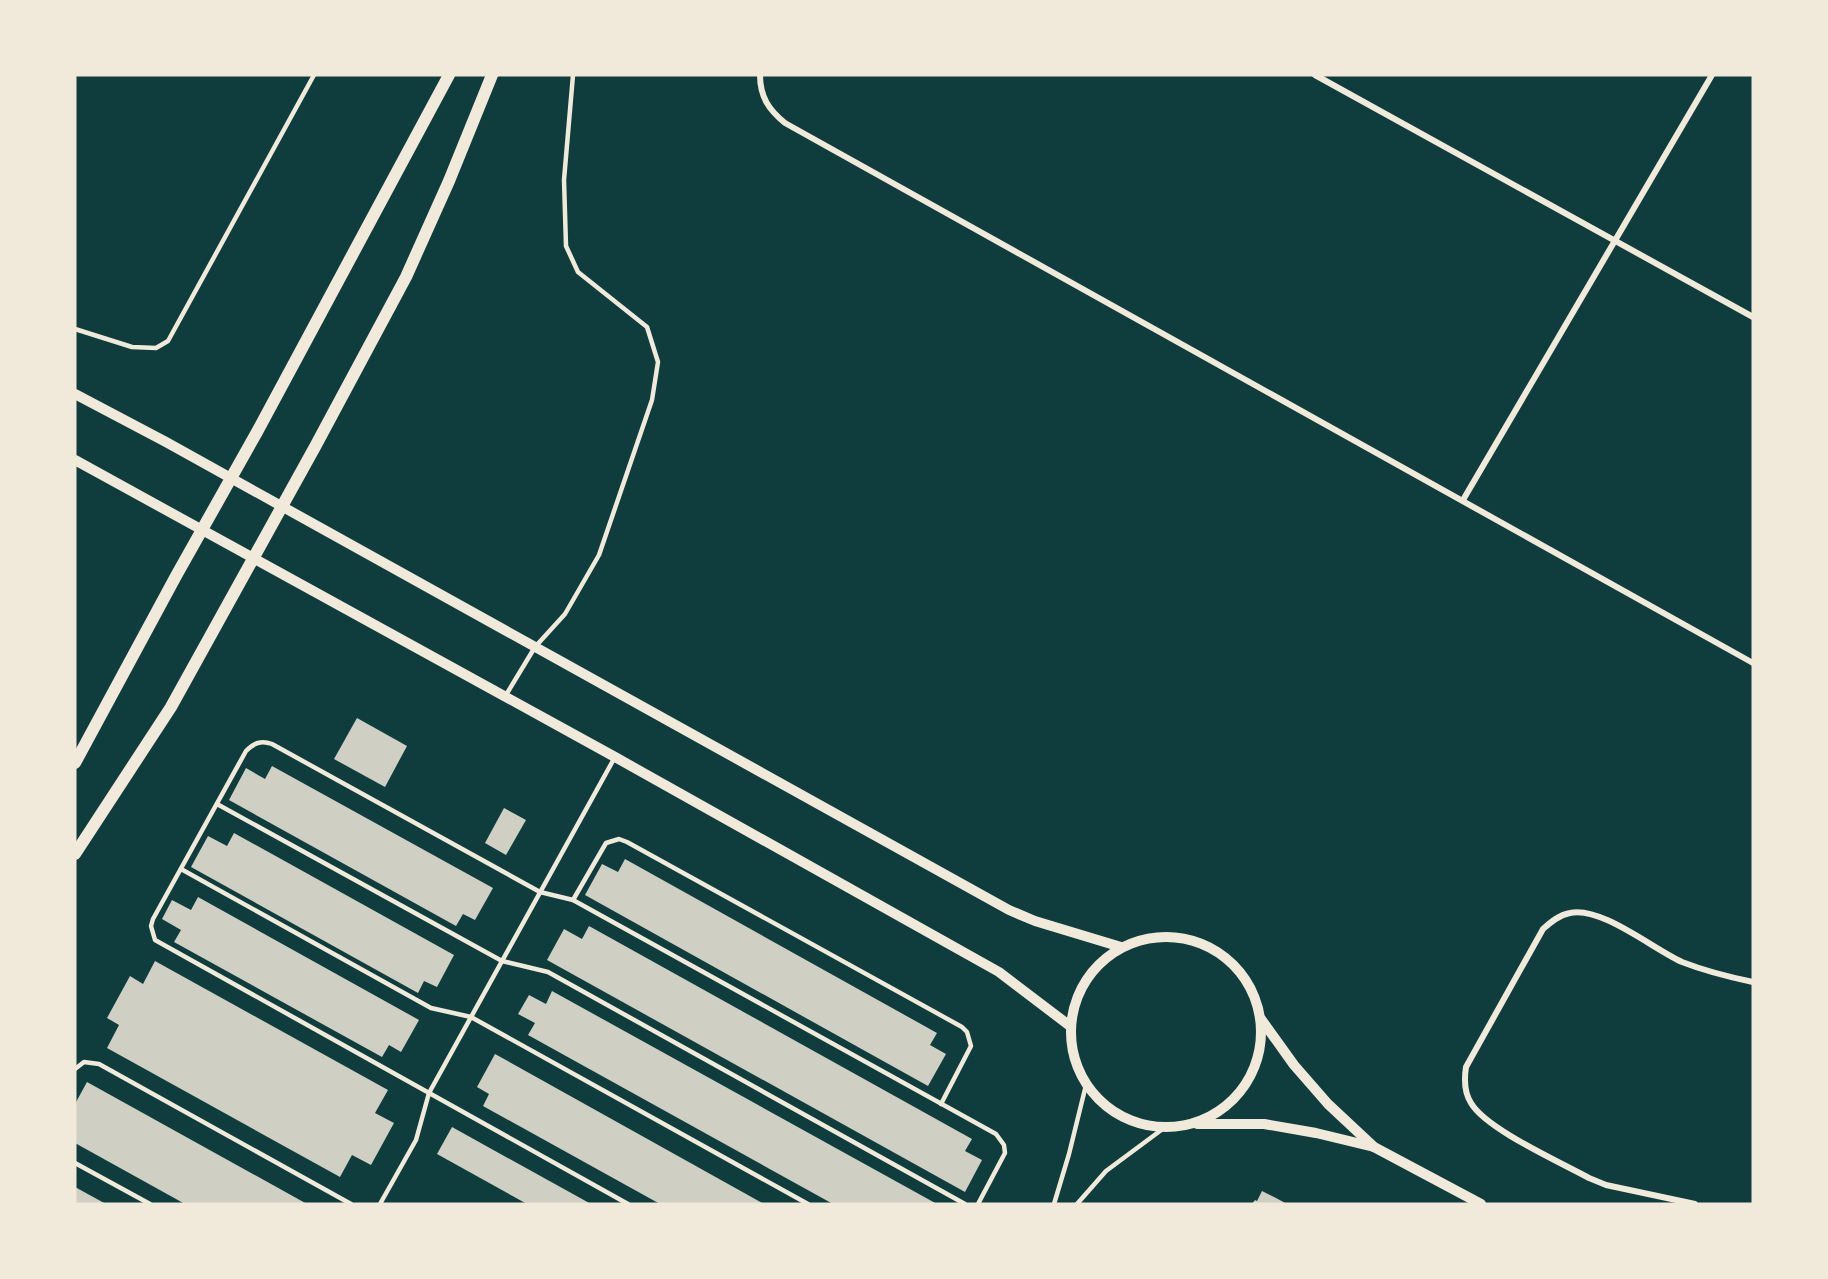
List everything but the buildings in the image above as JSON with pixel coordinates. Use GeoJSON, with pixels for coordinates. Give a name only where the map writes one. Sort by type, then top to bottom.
{"type":"FeatureCollection","features":[{"type":"Feature","properties":{"kind":"main road"},"geometry":{"type":"LineString","coordinates":[[75,763],[449,75]]}},
{"type":"Feature","properties":{"kind":"main road"},"geometry":{"type":"LineString","coordinates":[[75,854],[171,707],[254,559],[406,277],[449,181],[492,75]]}},
{"type":"Feature","properties":{"kind":"street"},"geometry":{"type":"LineString","coordinates":[[760,75],[761,92],[766,104],[785,123],[1753,663]]}},
{"type":"Feature","properties":{"kind":"street"},"geometry":{"type":"LineString","coordinates":[[1315,75],[1753,317]]}},
{"type":"Feature","properties":{"kind":"street"},"geometry":{"type":"LineString","coordinates":[[1462,500],[1712,75]]}},
{"type":"Feature","properties":{"kind":"street"},"geometry":{"type":"LineString","coordinates":[[75,394],[166,442],[1009,909],[1045,925],[1121,947]]}},
{"type":"Feature","properties":{"kind":"street"},"geometry":{"type":"LineString","coordinates":[[75,460],[615,757],[999,972],[1070,1026]]}},
{"type":"Feature","properties":{"kind":"street"},"geometry":{"type":"LineString","coordinates":[[1695,1204],[1606,1185],[1490,1124],[1476,1110],[1466,1093],[1466,1067],[1543,929],[1551,922],[1571,912],[1593,914],[1681,961],[1716,974],[1753,982]]}},
{"type":"Feature","properties":{"kind":"street"},"geometry":{"type":"LineString","coordinates":[[1374,1147],[1328,1104],[1294,1065],[1261,1019],[1252,990],[1234,965],[1209,947],[1180,938],[1150,938],[1121,947],[1095,967],[1077,995],[1070,1026],[1073,1057],[1086,1085],[1106,1107],[1134,1122],[1164,1128],[1194,1124],[1271,1125],[1316,1133],[1374,1147],[1481,1204]]}},
{"type":"Feature","properties":{"kind":"street"},"geometry":{"type":"LineString","coordinates":[[1194,1124],[1224,1109],[1247,1084],[1260,1053],[1261,1019]]}},
{"type":"Feature","properties":{"kind":"lane"},"geometry":{"type":"LineString","coordinates":[[75,328],[132,347],[156,348],[168,341],[314,75]]}},
{"type":"Feature","properties":{"kind":"lane"},"geometry":{"type":"LineString","coordinates":[[504,697],[535,647],[565,614],[599,555],[652,400],[658,362],[647,327],[578,272],[566,246],[564,180],[573,75]]}},
{"type":"Feature","properties":{"kind":"lane"},"geometry":{"type":"LineString","coordinates":[[628,1204],[155,940],[152,933],[153,919],[246,751],[251,746],[265,741],[272,744],[540,892],[573,900],[996,1134],[1004,1146],[1003,1160],[978,1204]]}},
{"type":"Feature","properties":{"kind":"lane"},"geometry":{"type":"LineString","coordinates":[[380,1204],[416,1140],[429,1093],[615,757]]}},
{"type":"Feature","properties":{"kind":"lane"},"geometry":{"type":"LineString","coordinates":[[217,804],[502,961],[548,972],[965,1204]]}},
{"type":"Feature","properties":{"kind":"lane"},"geometry":{"type":"LineString","coordinates":[[573,900],[606,843],[620,839],[648,853],[967,1032],[971,1046],[969,1053],[941,1104]]}},
{"type":"Feature","properties":{"kind":"lane"},"geometry":{"type":"LineString","coordinates":[[180,869],[430,1008],[471,1017],[808,1204]]}},
{"type":"Feature","properties":{"kind":"lane"},"geometry":{"type":"LineString","coordinates":[[75,1069],[84,1062],[99,1064],[351,1204]]}},
{"type":"Feature","properties":{"kind":"lane"},"geometry":{"type":"LineString","coordinates":[[1054,1204],[1086,1085]]}},
{"type":"Feature","properties":{"kind":"lane"},"geometry":{"type":"LineString","coordinates":[[1077,1204],[1106,1171],[1164,1128]]}},
{"type":"Feature","properties":{"kind":"lane"},"geometry":{"type":"LineString","coordinates":[[75,1163],[150,1204]]}}]}
